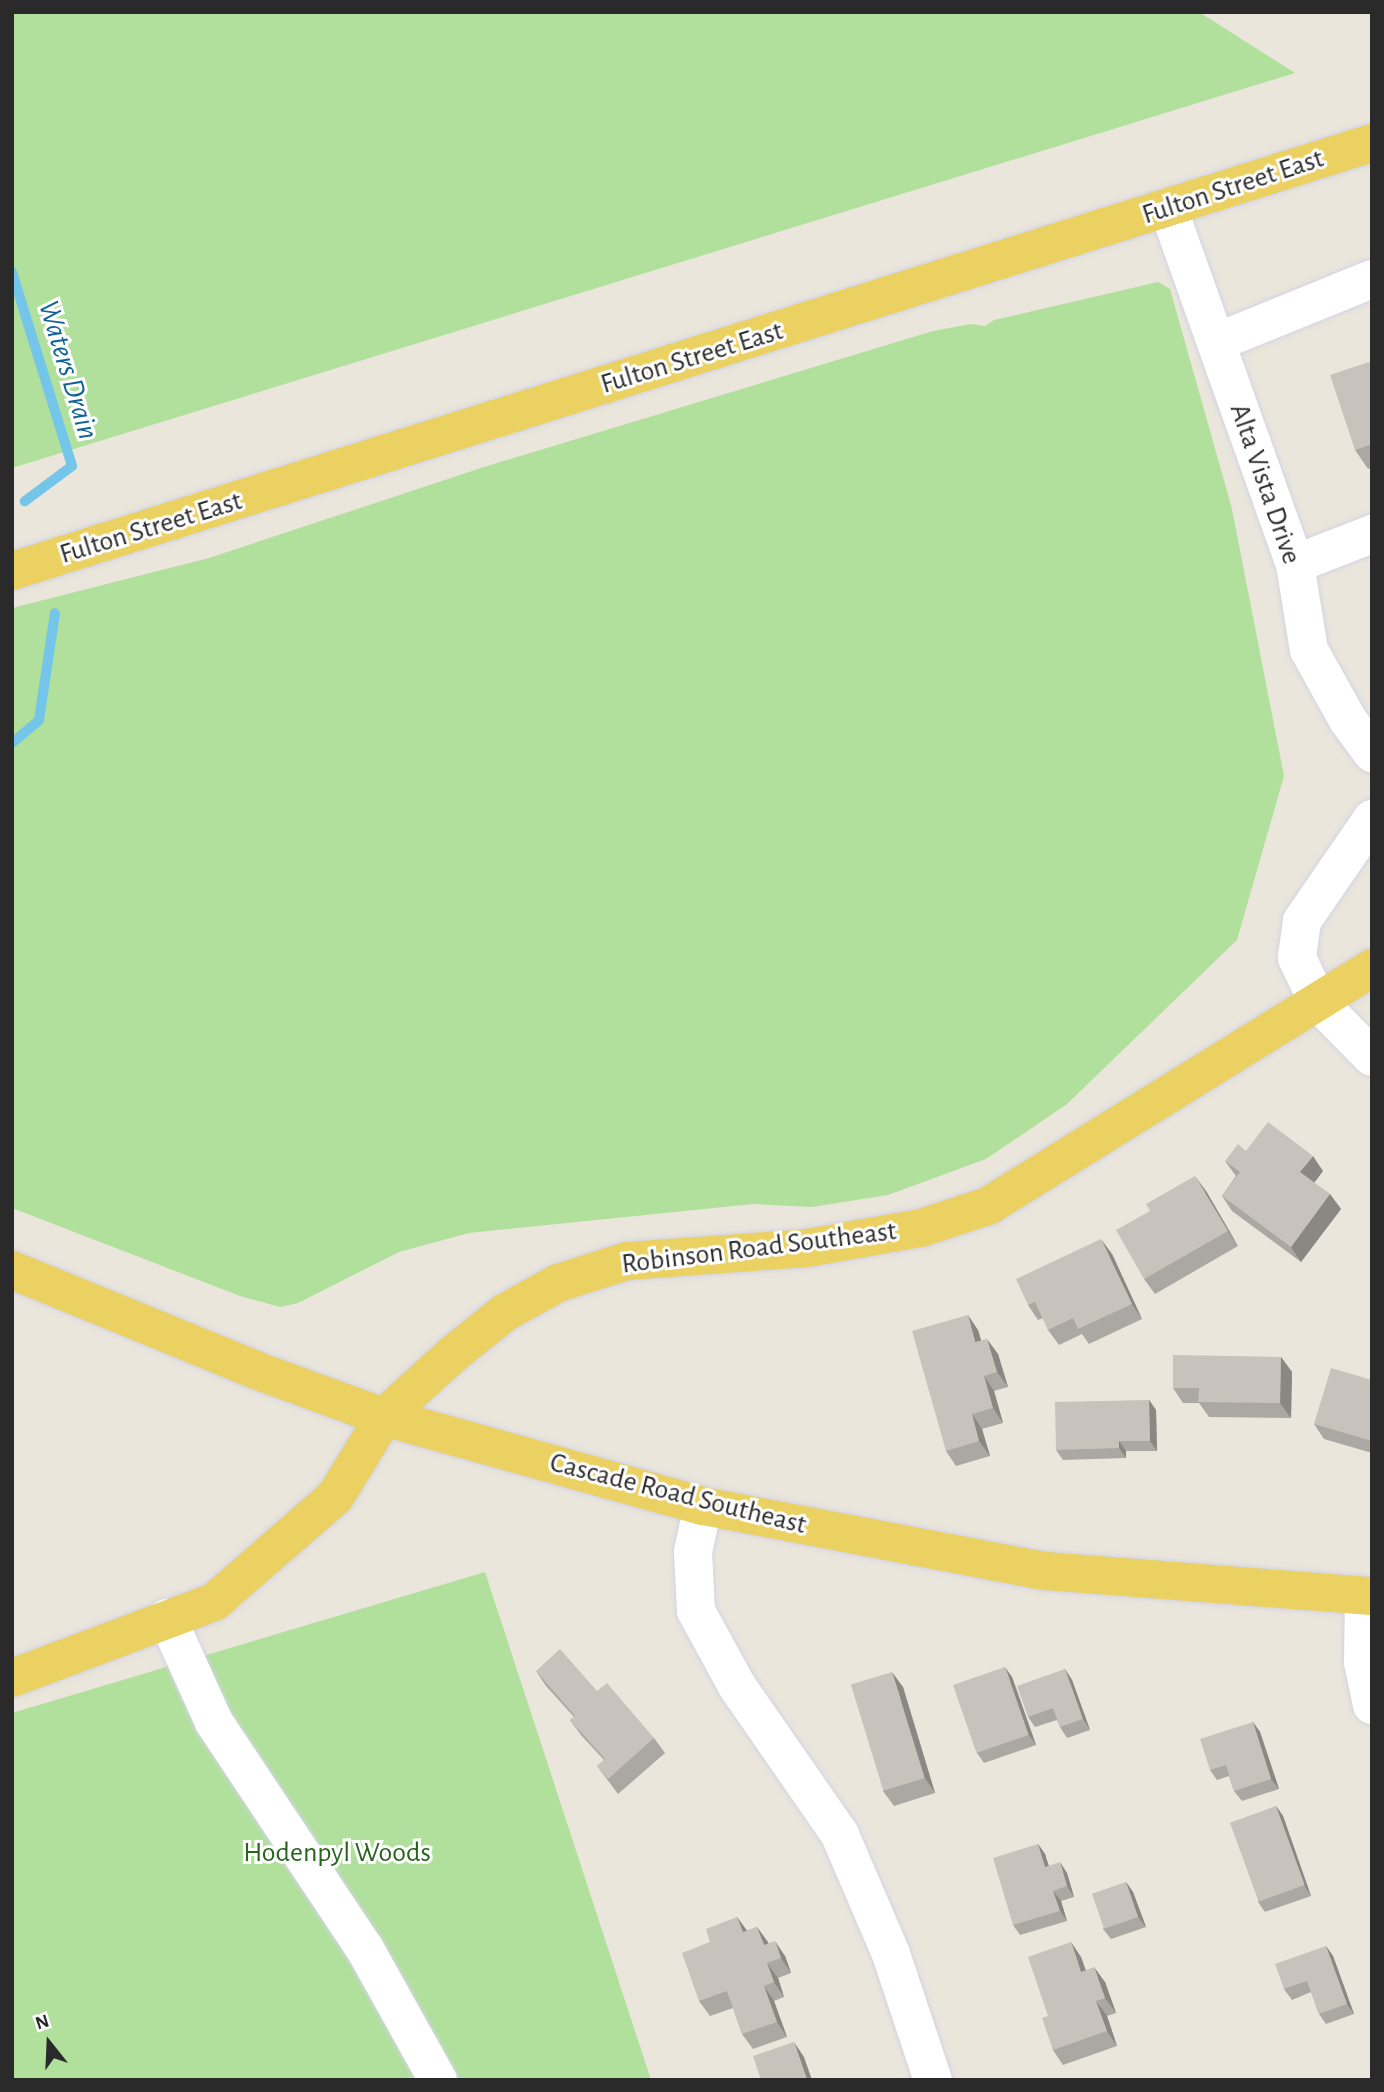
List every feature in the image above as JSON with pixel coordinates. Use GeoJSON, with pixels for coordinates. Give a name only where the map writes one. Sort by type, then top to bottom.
{"type":"FeatureCollection","features":[{"type":"Feature","properties":{"kind":"main road","name":"Fulton Street East"},"geometry":{"type":"LineString","coordinates":[[12,571],[1372,143]]}},
{"type":"Feature","properties":{"kind":"main road","name":"Robinson Road Southeast"},"geometry":{"type":"LineString","coordinates":[[12,1678],[214,1602],[335,1497],[384,1417],[452,1355],[504,1313],[558,1283],[627,1261],[807,1248],[921,1228],[988,1206],[1372,968]]}},
{"type":"Feature","properties":{"kind":"main road","name":"Cascade Road Southeast"},"geometry":{"type":"LineString","coordinates":[[12,1270],[258,1371],[384,1417],[703,1506],[1045,1571],[1368,1596]]}},
{"type":"Feature","properties":{"kind":"street","name":"Alta Vista Drive"},"geometry":{"type":"LineString","coordinates":[[1168,208],[1295,564],[1309,650],[1348,720],[1372,753]]}},
{"type":"Feature","properties":{"kind":"street"},"geometry":{"type":"LineString","coordinates":[[1217,342],[1372,279]]}},
{"type":"Feature","properties":{"kind":"street"},"geometry":{"type":"LineString","coordinates":[[1295,564],[1372,534]]}},
{"type":"Feature","properties":{"kind":"street"},"geometry":{"type":"LineString","coordinates":[[1372,819],[1302,921],[1297,958],[1318,1002],[1372,1057]]}},
{"type":"Feature","properties":{"kind":"street"},"geometry":{"type":"LineString","coordinates":[[703,1506],[693,1552],[695,1611],[737,1686],[841,1835],[891,1954],[933,2080]]}},
{"type":"Feature","properties":{"kind":"street"},"geometry":{"type":"LineString","coordinates":[[1368,1596],[1363,1662],[1372,1705]]}},
{"type":"Feature","properties":{"kind":"street"},"geometry":{"type":"LineString","coordinates":[[167,1618],[214,1722],[365,1949],[438,2080]]}},
{"type":"Feature","properties":{"kind":"green space"},"geometry":{"type":"Polygon","coordinates":[[[12,12],[1199,12],[1295,73],[12,468],[12,12]]]}},
{"type":"Feature","properties":{"kind":"green space"},"geometry":{"type":"Polygon","coordinates":[[[1158,282],[1170,289],[1232,509],[1284,776],[1237,940],[1067,1104],[986,1159],[888,1195],[812,1207],[753,1204],[469,1233],[399,1252],[298,1303],[280,1307],[240,1296],[12,1208],[12,608],[209,558],[484,467],[933,331],[971,324],[985,326],[994,320],[1158,282]]]}},
{"type":"Feature","properties":{"kind":"green space","name":"Hodenpyl Woods"},"geometry":{"type":"Polygon","coordinates":[[[485,1572],[651,2080],[12,2080],[12,1713],[485,1572]]]}},
{"type":"Feature","properties":{"kind":"building"},"geometry":{"type":"Polygon","coordinates":[[[1372,361],[1372,444],[1355,450],[1330,375],[1372,361]]]}},
{"type":"Feature","properties":{"kind":"building"},"geometry":{"type":"Polygon","coordinates":[[[1268,1122],[1313,1156],[1300,1172],[1330,1194],[1291,1247],[1222,1196],[1240,1172],[1225,1161],[1238,1144],[1246,1151],[1268,1122]]]}},
{"type":"Feature","properties":{"kind":"building"},"geometry":{"type":"Polygon","coordinates":[[[1195,1176],[1228,1231],[1144,1279],[1116,1230],[1150,1211],[1146,1204],[1195,1176]]]}},
{"type":"Feature","properties":{"kind":"building"},"geometry":{"type":"Polygon","coordinates":[[[1101,1239],[1132,1304],[1078,1329],[1073,1318],[1048,1330],[1035,1302],[1028,1305],[1016,1279],[1101,1239]]]}},
{"type":"Feature","properties":{"kind":"building"},"geometry":{"type":"Polygon","coordinates":[[[968,1315],[975,1342],[987,1339],[997,1372],[984,1376],[993,1408],[972,1414],[979,1441],[946,1451],[912,1331],[968,1315]]]}},
{"type":"Feature","properties":{"kind":"building"},"geometry":{"type":"Polygon","coordinates":[[[1173,1355],[1281,1357],[1280,1403],[1198,1402],[1199,1388],[1173,1388],[1173,1355]]]}},
{"type":"Feature","properties":{"kind":"building"},"geometry":{"type":"Polygon","coordinates":[[[1331,1368],[1372,1380],[1372,1441],[1314,1424],[1331,1368]]]}},
{"type":"Feature","properties":{"kind":"building"},"geometry":{"type":"Polygon","coordinates":[[[1149,1400],[1150,1441],[1119,1441],[1119,1448],[1056,1450],[1055,1402],[1149,1400]]]}},
{"type":"Feature","properties":{"kind":"building"},"geometry":{"type":"Polygon","coordinates":[[[560,1649],[597,1691],[607,1683],[654,1738],[608,1779],[597,1766],[605,1759],[570,1720],[575,1716],[536,1671],[560,1649]]]}},
{"type":"Feature","properties":{"kind":"building"},"geometry":{"type":"Polygon","coordinates":[[[1005,1667],[1028,1735],[976,1753],[953,1685],[1005,1667]]]}},
{"type":"Feature","properties":{"kind":"building"},"geometry":{"type":"Polygon","coordinates":[[[1065,1669],[1083,1719],[1060,1727],[1053,1708],[1028,1717],[1017,1686],[1065,1669]]]}},
{"type":"Feature","properties":{"kind":"building"},"geometry":{"type":"Polygon","coordinates":[[[892,1672],[924,1778],[883,1791],[851,1685],[892,1672]]]}},
{"type":"Feature","properties":{"kind":"building"},"geometry":{"type":"Polygon","coordinates":[[[1253,1722],[1271,1779],[1234,1791],[1226,1765],[1210,1770],[1200,1739],[1253,1722]]]}},
{"type":"Feature","properties":{"kind":"building"},"geometry":{"type":"Polygon","coordinates":[[[1276,1806],[1305,1885],[1259,1902],[1230,1823],[1276,1806]]]}},
{"type":"Feature","properties":{"kind":"building"},"geometry":{"type":"Polygon","coordinates":[[[1038,1844],[1045,1867],[1060,1862],[1067,1886],[1053,1891],[1060,1911],[1013,1925],[993,1858],[1038,1844]]]}},
{"type":"Feature","properties":{"kind":"building"},"geometry":{"type":"Polygon","coordinates":[[[1126,1882],[1138,1917],[1104,1929],[1092,1894],[1126,1882]]]}},
{"type":"Feature","properties":{"kind":"building"},"geometry":{"type":"Polygon","coordinates":[[[737,1917],[743,1932],[757,1927],[764,1945],[775,1941],[781,1958],[767,1963],[774,1982],[764,1986],[777,2022],[742,2034],[727,1991],[699,2001],[682,1953],[710,1942],[706,1929],[737,1917]]]}},
{"type":"Feature","properties":{"kind":"building"},"geometry":{"type":"Polygon","coordinates":[[[1071,1942],[1081,1972],[1094,1967],[1105,1998],[1096,2001],[1107,2031],[1053,2050],[1042,2018],[1048,2016],[1028,1957],[1071,1942]]]}},
{"type":"Feature","properties":{"kind":"building"},"geometry":{"type":"Polygon","coordinates":[[[1326,1946],[1347,2004],[1319,2014],[1307,1981],[1284,1989],[1275,1964],[1326,1946]]]}},
{"type":"Feature","properties":{"kind":"building"},"geometry":{"type":"Polygon","coordinates":[[[794,2042],[807,2080],[761,2080],[753,2056],[794,2042]]]}},
{"type":"Feature","properties":{"kind":"waterway","name":"Waters Drain"},"geometry":{"type":"LineString","coordinates":[[12,272],[72,466],[25,501]]}},
{"type":"Feature","properties":{"kind":"waterway","name":"Waters Drain"},"geometry":{"type":"LineString","coordinates":[[12,743],[39,720],[55,613]]}}]}
